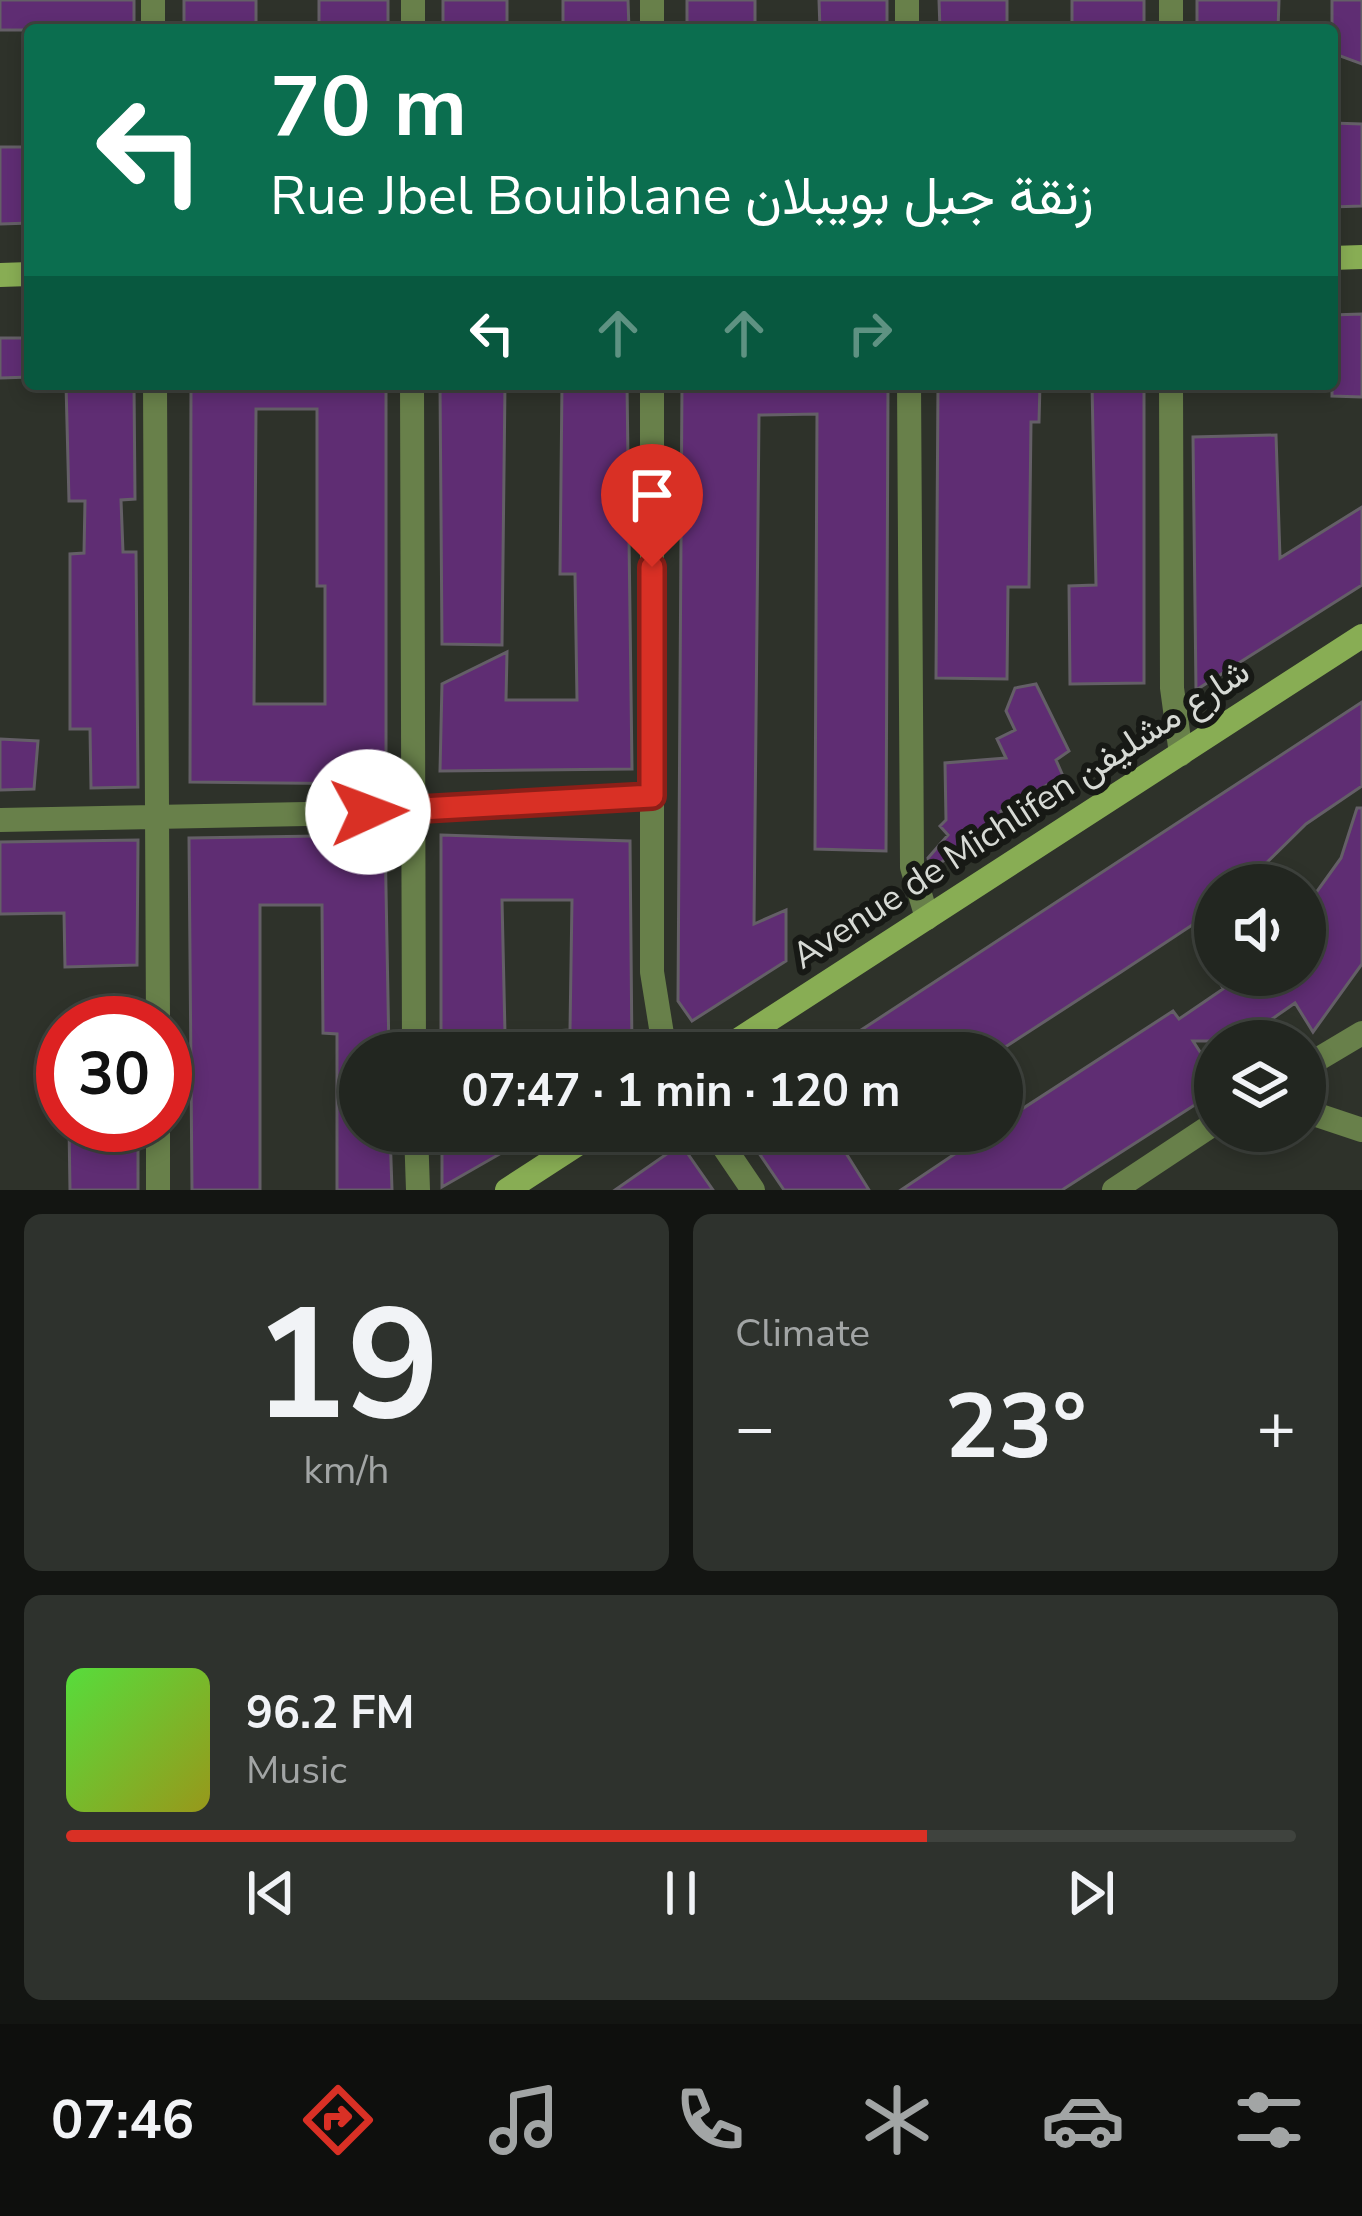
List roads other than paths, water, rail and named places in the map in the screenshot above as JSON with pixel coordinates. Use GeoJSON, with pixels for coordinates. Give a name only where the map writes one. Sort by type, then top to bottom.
{"type":"FeatureCollection","features":[{"type":"Feature","properties":{"kind":"main road","name":"Avenue de Michlifen شارع مشليفن"},"geometry":{"type":"LineString","coordinates":[[751,1032],[1362,636]]}},
{"type":"Feature","properties":{"kind":"main road"},"geometry":{"type":"LineString","coordinates":[[507,1190],[566,1152]]}},
{"type":"Feature","properties":{"kind":"street"},"geometry":{"type":"LineString","coordinates":[[155,390],[158,996]]}},
{"type":"Feature","properties":{"kind":"street"},"geometry":{"type":"LineString","coordinates":[[412,390],[414,1032]]}},
{"type":"Feature","properties":{"kind":"street"},"geometry":{"type":"LineString","coordinates":[[652,390],[652,972],[662,1032]]}},
{"type":"Feature","properties":{"kind":"street"},"geometry":{"type":"LineString","coordinates":[[909,390],[912,868],[927,918]]}},
{"type":"Feature","properties":{"kind":"street"},"geometry":{"type":"LineString","coordinates":[[1171,390],[1171,670],[1181,754]]}},
{"type":"Feature","properties":{"kind":"street"},"geometry":{"type":"LineString","coordinates":[[0,820],[411,812],[652,796]]}},
{"type":"Feature","properties":{"kind":"street"},"geometry":{"type":"LineString","coordinates":[[1326,1054],[1362,1033]]}},
{"type":"Feature","properties":{"kind":"street"},"geometry":{"type":"LineString","coordinates":[[1326,1118],[1362,1130]]}},
{"type":"Feature","properties":{"kind":"street"},"geometry":{"type":"LineString","coordinates":[[1114,1190],[1194,1137]]}},
{"type":"Feature","properties":{"kind":"street"},"geometry":{"type":"LineString","coordinates":[[158,1152],[158,1190]]}},
{"type":"Feature","properties":{"kind":"street"},"geometry":{"type":"LineString","coordinates":[[417,1152],[418,1190]]}},
{"type":"Feature","properties":{"kind":"street"},"geometry":{"type":"LineString","coordinates":[[727,1152],[753,1190]]}}]}
